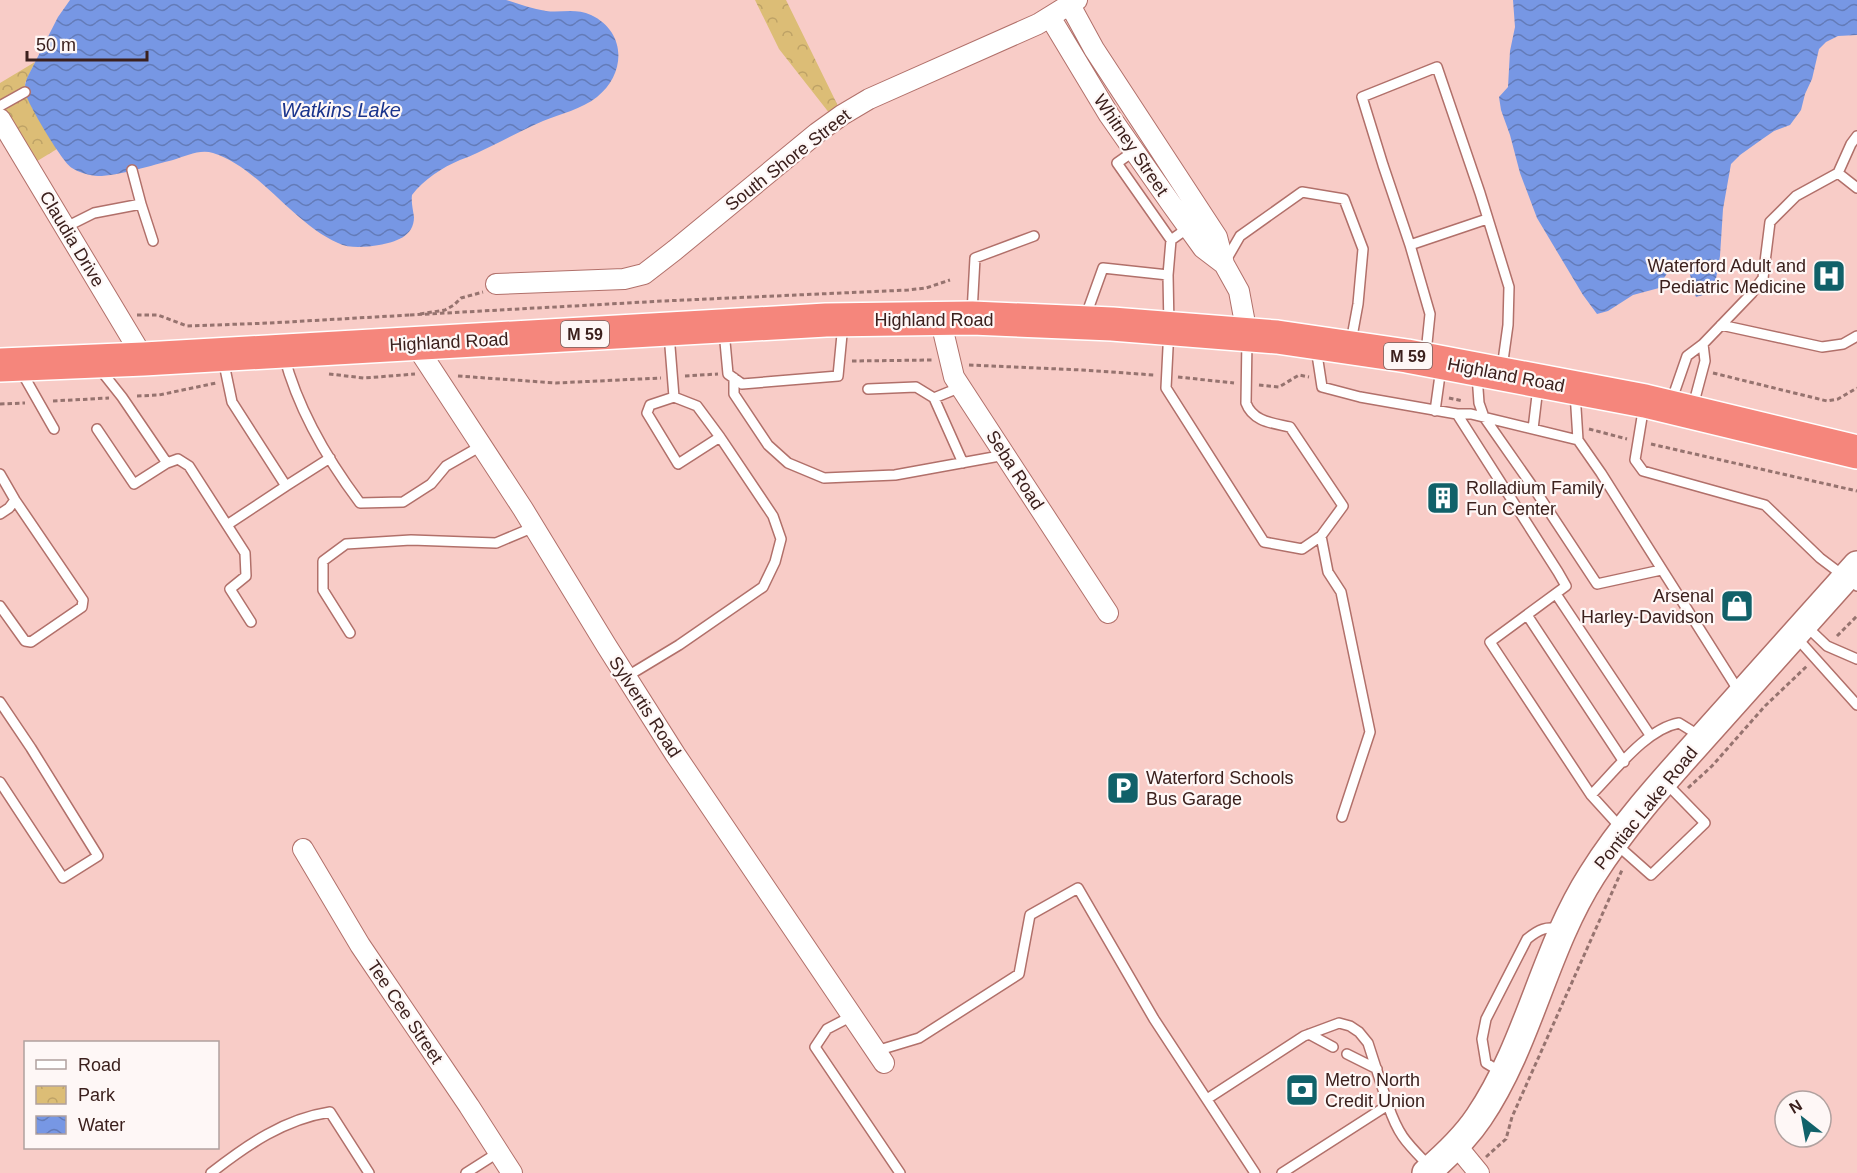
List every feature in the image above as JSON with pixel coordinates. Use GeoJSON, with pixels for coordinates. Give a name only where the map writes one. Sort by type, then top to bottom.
{"type":"FeatureCollection","features":[{"type":"Feature","properties":{"kind":"highway","name":"Highland Road"},"geometry":{"type":"LineString","coordinates":[[9,364],[282,351],[413,330],[669,329],[844,320],[956,318],[1083,323],[1247,334],[1433,361],[1669,406],[1857,452]]}},
{"type":"Feature","properties":{"kind":"street","name":"South Shore Street"},"geometry":{"type":"LineString","coordinates":[[496,284],[624,279],[644,274],[842,115],[869,99],[1038,24],[1073,2]]}},
{"type":"Feature","properties":{"kind":"street","name":"Whitney Street"},"geometry":{"type":"LineString","coordinates":[[1073,2],[1094,50],[1217,237],[1224,264],[1239,291],[1247,334]]}},
{"type":"Feature","properties":{"kind":"street","name":"Whitney Street"},"geometry":{"type":"LineString","coordinates":[[1050,17],[1109,116],[1203,248],[1224,264]]}},
{"type":"Feature","properties":{"kind":"street"},"geometry":{"type":"LineString","coordinates":[[1090,84],[1109,72]]}},
{"type":"Feature","properties":{"kind":"street","name":"Claudia Drive"},"geometry":{"type":"LineString","coordinates":[[0,119],[144,359]]}},
{"type":"Feature","properties":{"kind":"street"},"geometry":{"type":"LineString","coordinates":[[1132,148],[1149,133]]}},
{"type":"Feature","properties":{"kind":"street","name":"Seba Road"},"geometry":{"type":"LineString","coordinates":[[956,318],[954,377],[1108,613]]}},
{"type":"Feature","properties":{"kind":"street","name":"Sylvertis Road"},"geometry":{"type":"LineString","coordinates":[[413,330],[482,446],[675,754],[880,1057]]}},
{"type":"Feature","properties":{"kind":"street","name":"Pontiac Lake Road"},"geometry":{"type":"LineString","coordinates":[[1429,1171],[1456,1145],[1479,1117],[1503,1073],[1563,931],[1582,892],[1618,836],[1799,630],[1853,576]]}},
{"type":"Feature","properties":{"kind":"street","name":"Tee Cee Street"},"geometry":{"type":"LineString","coordinates":[[303,849],[360,945],[512,1173]]}},
{"type":"Feature","properties":{"kind":"street"},"geometry":{"type":"LineString","coordinates":[[1456,1145],[1479,1173]]}},
{"type":"Feature","properties":{"kind":"lane"},"geometry":{"type":"LineString","coordinates":[[1435,411],[1430,314],[1362,97],[1437,67],[1509,287],[1508,325],[1479,403],[1484,417],[1597,584],[1661,570]]}},
{"type":"Feature","properties":{"kind":"lane"},"geometry":{"type":"LineString","coordinates":[[0,106],[25,92]]}},
{"type":"Feature","properties":{"kind":"lane"},"geometry":{"type":"LineString","coordinates":[[1669,406],[1687,356],[1703,344],[1752,293],[1763,278],[1770,222],[1796,196],[1838,173],[1857,136]]}},
{"type":"Feature","properties":{"kind":"lane"},"geometry":{"type":"LineString","coordinates":[[1132,148],[1117,163],[1171,240],[1168,275],[1169,328],[1166,388],[1264,542],[1302,549],[1321,536],[1343,506],[1290,427],[1264,421],[1248,410],[1246,404],[1247,334]]}},
{"type":"Feature","properties":{"kind":"lane"},"geometry":{"type":"LineString","coordinates":[[132,170],[153,241]]}},
{"type":"Feature","properties":{"kind":"lane"},"geometry":{"type":"LineString","coordinates":[[1838,173],[1857,188]]}},
{"type":"Feature","properties":{"kind":"lane"},"geometry":{"type":"LineString","coordinates":[[1224,264],[1240,236],[1302,192],[1344,199],[1363,249],[1358,304],[1350,348]]}},
{"type":"Feature","properties":{"kind":"lane"},"geometry":{"type":"LineString","coordinates":[[66,228],[94,213],[141,204]]}},
{"type":"Feature","properties":{"kind":"lane"},"geometry":{"type":"LineString","coordinates":[[1410,245],[1487,219]]}},
{"type":"Feature","properties":{"kind":"lane"},"geometry":{"type":"LineString","coordinates":[[1171,240],[1188,228]]}},
{"type":"Feature","properties":{"kind":"lane"},"geometry":{"type":"LineString","coordinates":[[956,318],[975,258],[1034,236]]}},
{"type":"Feature","properties":{"kind":"lane"},"geometry":{"type":"LineString","coordinates":[[1083,323],[1103,268],[1168,275]]}},
{"type":"Feature","properties":{"kind":"lane"},"geometry":{"type":"LineString","coordinates":[[724,326],[728,374],[742,384],[838,376],[844,320]]}},
{"type":"Feature","properties":{"kind":"lane"},"geometry":{"type":"LineString","coordinates":[[1721,325],[1822,347],[1843,344],[1857,336]]}},
{"type":"Feature","properties":{"kind":"lane"},"geometry":{"type":"LineString","coordinates":[[669,329],[674,397]]}},
{"type":"Feature","properties":{"kind":"lane"},"geometry":{"type":"LineString","coordinates":[[1315,343],[1322,387],[1360,397],[1435,411],[1471,414],[1578,440]]}},
{"type":"Feature","properties":{"kind":"lane"},"geometry":{"type":"LineString","coordinates":[[1703,344],[1704,361],[1669,406],[1635,460],[1643,471],[1765,505],[1820,558],[1853,576]]}},
{"type":"Feature","properties":{"kind":"lane"},"geometry":{"type":"LineString","coordinates":[[282,351],[292,386],[339,475],[360,503],[403,502],[431,484],[447,466],[482,446]]}},
{"type":"Feature","properties":{"kind":"lane"},"geometry":{"type":"LineString","coordinates":[[222,354],[232,402],[286,486]]}},
{"type":"Feature","properties":{"kind":"lane"},"geometry":{"type":"LineString","coordinates":[[94,361],[122,397],[167,463]]}},
{"type":"Feature","properties":{"kind":"lane"},"geometry":{"type":"LineString","coordinates":[[9,364],[54,429]]}},
{"type":"Feature","properties":{"kind":"lane"},"geometry":{"type":"LineString","coordinates":[[734,378],[734,394],[768,445],[788,463],[824,478],[895,475],[1005,455]]}},
{"type":"Feature","properties":{"kind":"lane"},"geometry":{"type":"LineString","coordinates":[[1533,429],[1539,381]]}},
{"type":"Feature","properties":{"kind":"lane"},"geometry":{"type":"LineString","coordinates":[[868,389],[916,387],[934,398],[963,463]]}},
{"type":"Feature","properties":{"kind":"lane"},"geometry":{"type":"LineString","coordinates":[[934,398],[961,387]]}},
{"type":"Feature","properties":{"kind":"lane"},"geometry":{"type":"LineString","coordinates":[[1574,388],[1578,440],[1741,695]]}},
{"type":"Feature","properties":{"kind":"lane"},"geometry":{"type":"LineString","coordinates":[[626,677],[679,645],[763,587],[775,562],[781,539],[773,516],[720,437],[697,406],[674,397],[650,405],[647,413],[678,464],[720,437]]}},
{"type":"Feature","properties":{"kind":"lane"},"geometry":{"type":"LineString","coordinates":[[1457,414],[1566,586],[1490,642],[1618,836],[1651,875],[1705,823],[1664,781]]}},
{"type":"Feature","properties":{"kind":"lane"},"geometry":{"type":"LineString","coordinates":[[98,429],[134,484],[167,463],[178,459],[189,466],[245,553],[246,576],[230,589],[251,622]]}},
{"type":"Feature","properties":{"kind":"lane"},"geometry":{"type":"LineString","coordinates":[[227,525],[330,458]]}},
{"type":"Feature","properties":{"kind":"lane"},"geometry":{"type":"LineString","coordinates":[[0,474],[82,600],[82,607],[31,642],[25,641],[0,606]]}},
{"type":"Feature","properties":{"kind":"lane"},"geometry":{"type":"LineString","coordinates":[[0,514],[15,500]]}},
{"type":"Feature","properties":{"kind":"lane"},"geometry":{"type":"LineString","coordinates":[[350,633],[323,591],[322,561],[346,544],[411,540],[496,543],[534,527]]}},
{"type":"Feature","properties":{"kind":"lane"},"geometry":{"type":"LineString","coordinates":[[1321,536],[1328,572],[1341,592],[1370,732],[1342,817]]}},
{"type":"Feature","properties":{"kind":"lane"},"geometry":{"type":"LineString","coordinates":[[1556,594],[1650,735]]}},
{"type":"Feature","properties":{"kind":"lane"},"geometry":{"type":"LineString","coordinates":[[1527,615],[1624,762]]}},
{"type":"Feature","properties":{"kind":"lane"},"geometry":{"type":"LineString","coordinates":[[1799,630],[1857,659]]}},
{"type":"Feature","properties":{"kind":"lane"},"geometry":{"type":"LineString","coordinates":[[1799,630],[1857,705]]}},
{"type":"Feature","properties":{"kind":"lane"},"geometry":{"type":"LineString","coordinates":[[0,702],[98,856],[63,878],[0,782]]}},
{"type":"Feature","properties":{"kind":"lane"},"geometry":{"type":"LineString","coordinates":[[1591,795],[1650,735],[1667,725],[1680,723],[1694,730],[1702,738]]}},
{"type":"Feature","properties":{"kind":"lane"},"geometry":{"type":"LineString","coordinates":[[880,1057],[919,1038],[1019,974],[1030,915],[1078,888],[1154,1019],[1255,1173]]}},
{"type":"Feature","properties":{"kind":"lane"},"geometry":{"type":"LineString","coordinates":[[1503,1073],[1486,1063],[1482,1039],[1486,1019],[1527,939],[1544,928],[1554,927],[1563,931]]}},
{"type":"Feature","properties":{"kind":"lane"},"geometry":{"type":"LineString","coordinates":[[852,1016],[826,1029],[815,1047],[900,1173]]}},
{"type":"Feature","properties":{"kind":"lane"},"geometry":{"type":"LineString","coordinates":[[1207,1099],[1309,1034],[1339,1023],[1350,1026],[1359,1032],[1368,1043],[1401,1137],[1429,1171]]}},
{"type":"Feature","properties":{"kind":"lane"},"geometry":{"type":"LineString","coordinates":[[1309,1034],[1333,1047]]}},
{"type":"Feature","properties":{"kind":"lane"},"geometry":{"type":"LineString","coordinates":[[1347,1054],[1377,1069]]}},
{"type":"Feature","properties":{"kind":"lane"},"geometry":{"type":"LineString","coordinates":[[1282,1173],[1388,1105]]}},
{"type":"Feature","properties":{"kind":"lane"},"geometry":{"type":"LineString","coordinates":[[211,1173],[237,1152],[282,1125],[313,1114],[330,1112],[369,1173]]}},
{"type":"Feature","properties":{"kind":"lane"},"geometry":{"type":"LineString","coordinates":[[466,1173],[499,1152]]}},
{"type":"Feature","properties":{"kind":"path"},"geometry":{"type":"LineString","coordinates":[[119,316],[158,315],[186,326],[413,330],[663,300],[908,290],[926,288],[950,280]]}},
{"type":"Feature","properties":{"kind":"path"},"geometry":{"type":"LineString","coordinates":[[413,330],[454,305],[461,298],[492,290],[496,284]]}},
{"type":"Feature","properties":{"kind":"path"},"geometry":{"type":"LineString","coordinates":[[1708,372],[1827,401],[1838,399],[1857,388]]}},
{"type":"Feature","properties":{"kind":"green space"},"geometry":{"type":"Polygon","coordinates":[[[755,0],[786,0],[839,108],[830,114],[779,49],[755,0]]]}},
{"type":"Feature","properties":{"kind":"green space"},"geometry":{"type":"Polygon","coordinates":[[[35,62],[25,83],[57,149],[34,163],[0,108],[0,83],[35,62]]]}},
{"type":"Feature","properties":{"kind":"water","name":"Watkins Lake"},"geometry":{"type":"Polygon","coordinates":[[[70,0],[506,0],[541,10],[580,12],[603,22],[616,42],[617,65],[607,88],[591,101],[454,163],[428,179],[412,195],[414,217],[407,234],[379,245],[353,247],[338,243],[321,234],[246,171],[230,160],[213,153],[198,152],[106,176],[81,172],[67,164],[47,134],[25,89],[27,78],[58,17],[70,0]]]}},
{"type":"Feature","properties":{"kind":"water"},"geometry":{"type":"Polygon","coordinates":[[[1513,0],[1857,0],[1857,35],[1838,36],[1826,42],[1819,49],[1801,110],[1790,125],[1774,131],[1731,164],[1723,209],[1720,256],[1716,279],[1710,293],[1696,297],[1689,272],[1685,265],[1679,265],[1671,269],[1659,288],[1633,295],[1608,311],[1597,314],[1583,295],[1537,218],[1520,173],[1501,110],[1499,97],[1508,87],[1510,51],[1515,27],[1513,0]]]}},
{"type":"Feature","properties":{"kind":"place","name":"Waterford Adult and Pediatric Medicine"},"geometry":{"type":"Point","coordinates":[1829,276]}},
{"type":"Feature","properties":{"kind":"place","name":"Rolladium Family Fun Center"},"geometry":{"type":"Point","coordinates":[1443,498]}},
{"type":"Feature","properties":{"kind":"place","name":"Arsenal Harley-Davidson"},"geometry":{"type":"Point","coordinates":[1737,606]}},
{"type":"Feature","properties":{"kind":"place","name":"Waterford Schools Bus Garage"},"geometry":{"type":"Point","coordinates":[1123,788]}},
{"type":"Feature","properties":{"kind":"place","name":"Metro North Credit Union"},"geometry":{"type":"Point","coordinates":[1302,1090]}}]}
